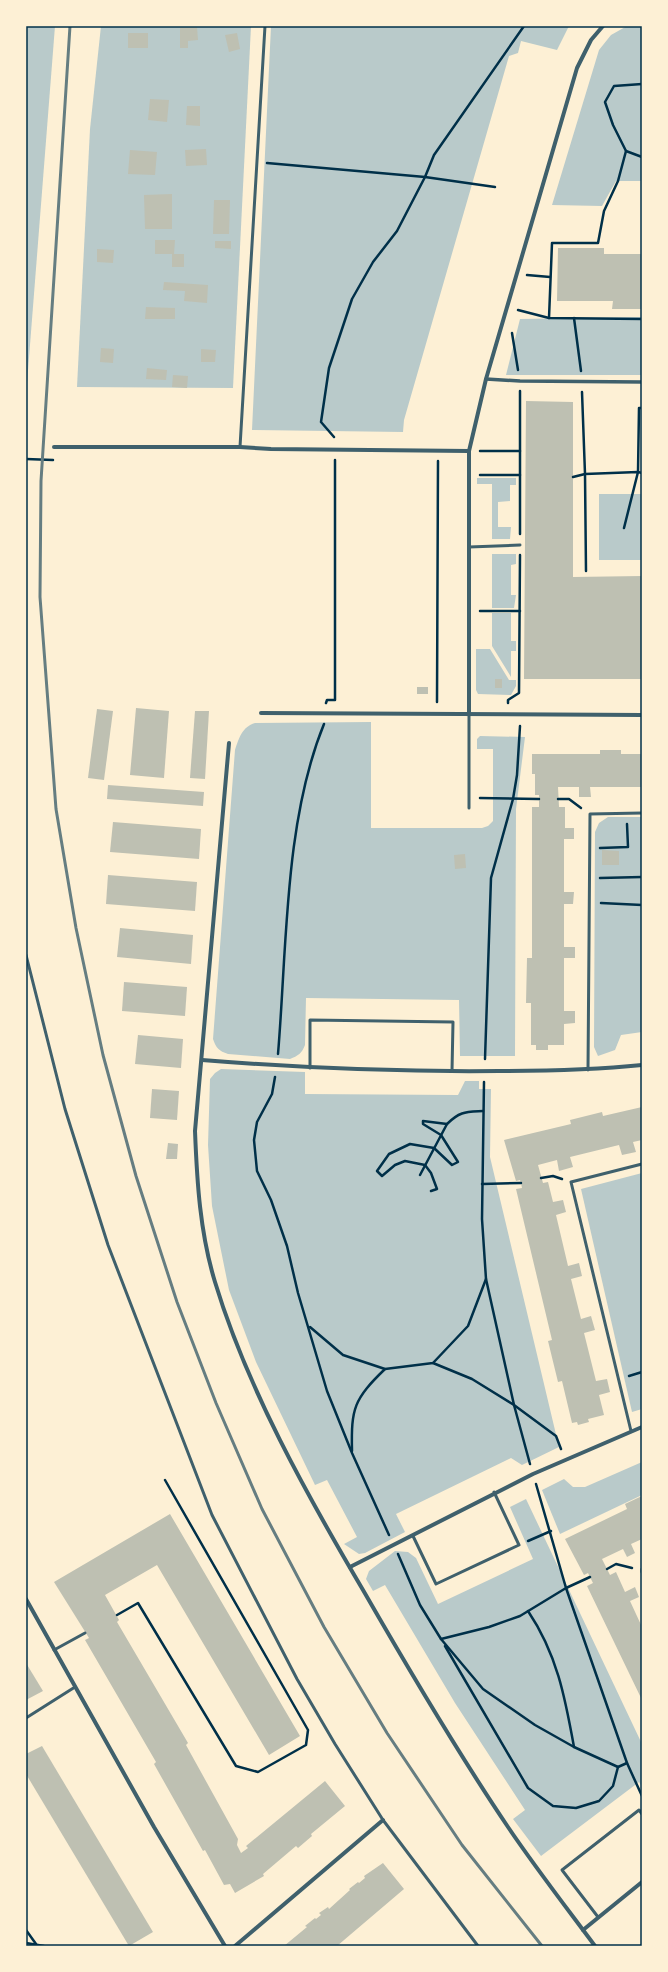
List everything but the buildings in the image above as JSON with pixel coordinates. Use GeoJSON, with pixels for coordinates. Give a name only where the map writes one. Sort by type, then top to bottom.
{"type":"FeatureCollection","features":[{"type":"Feature","properties":{"kind":"street"},"geometry":{"type":"LineString","coordinates":[[469,714],[469,450],[486,379],[577,68],[591,40],[603,26]]}},
{"type":"Feature","properties":{"kind":"street"},"geometry":{"type":"LineString","coordinates":[[486,379],[520,381],[642,382]]}},
{"type":"Feature","properties":{"kind":"street"},"geometry":{"type":"LineString","coordinates":[[54,447],[240,446],[270,449],[469,450]]}},
{"type":"Feature","properties":{"kind":"street"},"geometry":{"type":"LineString","coordinates":[[261,713],[642,714]]}},
{"type":"Feature","properties":{"kind":"street"},"geometry":{"type":"LineString","coordinates":[[229,743],[195,1131],[198,1188],[204,1239],[215,1282],[246,1364],[307,1492],[426,1698],[508,1828],[595,1946]]}},
{"type":"Feature","properties":{"kind":"street"},"geometry":{"type":"LineString","coordinates":[[202,1060],[310,1068],[452,1072],[588,1070],[642,1065]]}},
{"type":"Feature","properties":{"kind":"street"},"geometry":{"type":"LineString","coordinates":[[350,1567],[413,1536],[494,1492],[642,1427]]}},
{"type":"Feature","properties":{"kind":"street"},"geometry":{"type":"LineString","coordinates":[[26,1599],[154,1828],[225,1946]]}},
{"type":"Feature","properties":{"kind":"street"},"geometry":{"type":"LineString","coordinates":[[235,1946],[383,1820]]}},
{"type":"Feature","properties":{"kind":"street"},"geometry":{"type":"LineString","coordinates":[[583,1930],[642,1882]]}},
{"type":"Feature","properties":{"kind":"lane"},"geometry":{"type":"LineString","coordinates":[[240,446],[265,26]]}},
{"type":"Feature","properties":{"kind":"lane"},"geometry":{"type":"LineString","coordinates":[[469,547],[520,545]]}},
{"type":"Feature","properties":{"kind":"lane"},"geometry":{"type":"LineString","coordinates":[[469,714],[469,808]]}},
{"type":"Feature","properties":{"kind":"lane"},"geometry":{"type":"LineString","coordinates":[[588,1070],[590,814],[642,813]]}},
{"type":"Feature","properties":{"kind":"lane"},"geometry":{"type":"LineString","coordinates":[[26,955],[65,1109],[108,1246],[212,1515],[297,1679],[335,1744],[383,1820],[478,1946]]}},
{"type":"Feature","properties":{"kind":"lane"},"geometry":{"type":"LineString","coordinates":[[310,1068],[310,1020],[453,1022],[452,1072]]}},
{"type":"Feature","properties":{"kind":"lane"},"geometry":{"type":"LineString","coordinates":[[631,1431],[571,1182],[642,1164]]}},
{"type":"Feature","properties":{"kind":"lane"},"geometry":{"type":"LineString","coordinates":[[413,1536],[436,1584],[519,1545],[494,1492]]}},
{"type":"Feature","properties":{"kind":"lane"},"geometry":{"type":"LineString","coordinates":[[54,1650],[85,1633]]}},
{"type":"Feature","properties":{"kind":"lane"},"geometry":{"type":"LineString","coordinates":[[26,1718],[75,1687]]}},
{"type":"Feature","properties":{"kind":"lane"},"geometry":{"type":"LineString","coordinates":[[598,1917],[562,1870],[639,1810],[642,1814]]}},
{"type":"Feature","properties":{"kind":"path"},"geometry":{"type":"LineString","coordinates":[[524,26],[434,155],[425,177],[396,231],[373,262],[352,299],[329,368],[321,422],[334,438],[335,450],[335,700],[327,700],[324,724],[318,737],[312,758],[294,843],[277,1066],[272,1094],[257,1122],[254,1140],[257,1171],[271,1200],[287,1246],[327,1391],[352,1453],[395,1545],[420,1605],[528,1788],[553,1806],[576,1808],[599,1801],[613,1786],[618,1767]]}},
{"type":"Feature","properties":{"kind":"path"},"geometry":{"type":"LineString","coordinates":[[642,84],[614,86],[605,102],[613,126],[626,151],[642,157]]}},
{"type":"Feature","properties":{"kind":"path"},"geometry":{"type":"LineString","coordinates":[[549,318],[552,243],[598,243],[604,211],[618,181],[626,151]]}},
{"type":"Feature","properties":{"kind":"path"},"geometry":{"type":"LineString","coordinates":[[257,162],[425,177],[495,187]]}},
{"type":"Feature","properties":{"kind":"path"},"geometry":{"type":"LineString","coordinates":[[536,276],[550,277]]}},
{"type":"Feature","properties":{"kind":"path"},"geometry":{"type":"LineString","coordinates":[[508,307],[549,318],[642,319]]}},
{"type":"Feature","properties":{"kind":"path"},"geometry":{"type":"LineString","coordinates":[[574,318],[582,382],[586,571]]}},
{"type":"Feature","properties":{"kind":"path"},"geometry":{"type":"LineString","coordinates":[[508,704],[508,700],[519,693],[520,612],[520,381],[511,329]]}},
{"type":"Feature","properties":{"kind":"path"},"geometry":{"type":"LineString","coordinates":[[624,528],[638,472],[639,408],[642,408]]}},
{"type":"Feature","properties":{"kind":"path"},"geometry":{"type":"LineString","coordinates":[[469,450],[520,452]]}},
{"type":"Feature","properties":{"kind":"path"},"geometry":{"type":"LineString","coordinates":[[437,714],[438,451]]}},
{"type":"Feature","properties":{"kind":"path"},"geometry":{"type":"LineString","coordinates":[[573,477],[585,474],[642,473]]}},
{"type":"Feature","properties":{"kind":"path"},"geometry":{"type":"LineString","coordinates":[[469,475],[520,475]]}},
{"type":"Feature","properties":{"kind":"path"},"geometry":{"type":"LineString","coordinates":[[469,611],[520,612]]}},
{"type":"Feature","properties":{"kind":"path"},"geometry":{"type":"LineString","coordinates":[[514,726],[520,726],[517,775],[513,799],[492,878],[484,1048],[485,1071],[483,1111],[482,1219],[486,1279],[514,1405],[566,1588],[627,1763],[642,1796]]}},
{"type":"Feature","properties":{"kind":"path"},"geometry":{"type":"LineString","coordinates":[[469,798],[539,799]]}},
{"type":"Feature","properties":{"kind":"path"},"geometry":{"type":"LineString","coordinates":[[558,799],[569,799],[590,814]]}},
{"type":"Feature","properties":{"kind":"path"},"geometry":{"type":"LineString","coordinates":[[589,848],[628,847],[627,813]]}},
{"type":"Feature","properties":{"kind":"path"},"geometry":{"type":"LineString","coordinates":[[611,877],[642,877]]}},
{"type":"Feature","properties":{"kind":"path"},"geometry":{"type":"LineString","coordinates":[[589,903],[642,905]]}},
{"type":"Feature","properties":{"kind":"path"},"geometry":{"type":"LineString","coordinates":[[420,1175],[447,1124],[456,1115],[463,1112],[483,1111]]}},
{"type":"Feature","properties":{"kind":"path"},"geometry":{"type":"LineString","coordinates":[[431,1191],[437,1189],[431,1173],[425,1165],[405,1161],[395,1165],[382,1176],[377,1171],[389,1154],[410,1144],[434,1148],[452,1165],[458,1162],[441,1135],[422,1124],[423,1121],[447,1124]]}},
{"type":"Feature","properties":{"kind":"path"},"geometry":{"type":"LineString","coordinates":[[541,1178],[554,1176],[571,1182]]}},
{"type":"Feature","properties":{"kind":"path"},"geometry":{"type":"LineString","coordinates":[[482,1184],[521,1183]]}},
{"type":"Feature","properties":{"kind":"path"},"geometry":{"type":"LineString","coordinates":[[434,1363],[468,1326],[486,1279]]}},
{"type":"Feature","properties":{"kind":"path"},"geometry":{"type":"LineString","coordinates":[[309,1327],[343,1355],[385,1369],[434,1363],[472,1379],[514,1405],[556,1436],[566,1460]]}},
{"type":"Feature","properties":{"kind":"path"},"geometry":{"type":"LineString","coordinates":[[352,1453],[351,1421],[359,1397],[385,1369]]}},
{"type":"Feature","properties":{"kind":"path"},"geometry":{"type":"LineString","coordinates":[[117,1615],[138,1603],[236,1766],[258,1772],[306,1745],[308,1730],[165,1480]]}},
{"type":"Feature","properties":{"kind":"path"},"geometry":{"type":"LineString","coordinates":[[519,1545],[551,1531]]}},
{"type":"Feature","properties":{"kind":"path"},"geometry":{"type":"LineString","coordinates":[[607,1569],[616,1564],[642,1570]]}},
{"type":"Feature","properties":{"kind":"path"},"geometry":{"type":"LineString","coordinates":[[441,1639],[489,1627],[520,1616],[566,1588],[590,1577]]}},
{"type":"Feature","properties":{"kind":"path"},"geometry":{"type":"LineString","coordinates":[[528,1611],[542,1631],[559,1674],[574,1747]]}},
{"type":"Feature","properties":{"kind":"path"},"geometry":{"type":"LineString","coordinates":[[441,1639],[483,1689],[535,1725],[574,1747],[618,1767],[627,1763]]}},
{"type":"Feature","properties":{"kind":"path"},"geometry":{"type":"LineString","coordinates":[[26,1930],[36,1945]]}},
{"type":"Feature","properties":{"kind":"path"},"geometry":{"type":"LineString","coordinates":[[26,1943],[44,1946]]}},
{"type":"Feature","properties":{"kind":"shaded area"},"geometry":{"type":"Polygon","coordinates":[[[26,26],[55,26],[26,396],[26,26]]]}},
{"type":"Feature","properties":{"kind":"shaded area"},"geometry":{"type":"Polygon","coordinates":[[[101,26],[251,26],[233,388],[77,387],[90,129],[101,26]]]}},
{"type":"Feature","properties":{"kind":"shaded area"},"geometry":{"type":"Polygon","coordinates":[[[271,26],[569,26],[557,50],[521,41],[518,53],[509,56],[404,420],[403,432],[252,430],[271,26]]]}},
{"type":"Feature","properties":{"kind":"shaded area"},"geometry":{"type":"Polygon","coordinates":[[[627,26],[642,26],[642,181],[616,181],[602,206],[552,205],[599,50],[611,35],[627,26]]]}},
{"type":"Feature","properties":{"kind":"shaded area"},"geometry":{"type":"Polygon","coordinates":[[[642,317],[642,375],[506,375],[520,319],[642,317]]]}},
{"type":"Feature","properties":{"kind":"shaded area"},"geometry":{"type":"Polygon","coordinates":[[[477,478],[516,478],[516,485],[510,485],[510,501],[498,502],[498,527],[511,527],[510,539],[492,539],[492,484],[477,484],[477,478]]]}},
{"type":"Feature","properties":{"kind":"shaded area"},"geometry":{"type":"Polygon","coordinates":[[[599,494],[642,494],[642,560],[599,560],[599,494]]]}},
{"type":"Feature","properties":{"kind":"shaded area"},"geometry":{"type":"Polygon","coordinates":[[[492,554],[516,554],[516,564],[511,565],[511,595],[516,595],[514,608],[492,608],[492,554]]]}},
{"type":"Feature","properties":{"kind":"shaded area"},"geometry":{"type":"Polygon","coordinates":[[[492,613],[511,613],[511,641],[516,641],[516,651],[511,651],[511,677],[492,646],[492,613]]]}},
{"type":"Feature","properties":{"kind":"shaded area"},"geometry":{"type":"Polygon","coordinates":[[[476,649],[490,649],[509,680],[516,680],[516,686],[511,695],[478,694],[476,690],[476,649]]]}},
{"type":"Feature","properties":{"kind":"shaded area"},"geometry":{"type":"Polygon","coordinates":[[[371,722],[371,828],[482,828],[488,826],[493,821],[493,749],[477,749],[477,739],[480,736],[525,737],[516,809],[515,1056],[460,1056],[459,1000],[306,998],[305,1045],[299,1054],[290,1059],[228,1054],[218,1049],[214,1042],[213,1039],[235,750],[240,737],[247,727],[255,723],[371,722]]]}},
{"type":"Feature","properties":{"kind":"shaded area"},"geometry":{"type":"Polygon","coordinates":[[[608,817],[642,817],[642,1032],[621,1035],[615,1050],[598,1056],[594,1047],[595,832],[599,823],[608,817]]]}},
{"type":"Feature","properties":{"kind":"shaded area"},"geometry":{"type":"Polygon","coordinates":[[[221,1069],[305,1072],[305,1094],[458,1095],[465,1081],[479,1081],[479,1089],[491,1089],[490,1157],[559,1447],[522,1465],[511,1458],[396,1514],[405,1532],[365,1553],[359,1554],[344,1544],[357,1537],[327,1480],[315,1485],[256,1362],[229,1290],[212,1206],[208,1145],[210,1079],[221,1069]]]}},
{"type":"Feature","properties":{"kind":"shaded area"},"geometry":{"type":"Polygon","coordinates":[[[642,1173],[642,1409],[632,1412],[581,1189],[642,1173]]]}},
{"type":"Feature","properties":{"kind":"shaded area"},"geometry":{"type":"Polygon","coordinates":[[[642,1462],[642,1495],[560,1534],[542,1490],[564,1479],[573,1487],[585,1487],[642,1462]]]}},
{"type":"Feature","properties":{"kind":"shaded area"},"geometry":{"type":"Polygon","coordinates":[[[526,1499],[642,1744],[642,1787],[639,1782],[541,1856],[513,1819],[525,1810],[455,1703],[385,1585],[373,1591],[366,1579],[369,1571],[395,1551],[408,1552],[416,1558],[438,1604],[533,1559],[510,1507],[526,1499]]]}},
{"type":"Feature","properties":{"kind":"railway"},"geometry":{"type":"LineString","coordinates":[[70,26],[41,481],[40,597],[56,809],[76,928],[103,1055],[136,1176],[177,1302],[216,1403],[262,1509],[324,1627],[387,1733],[462,1845],[542,1946]]}}]}
